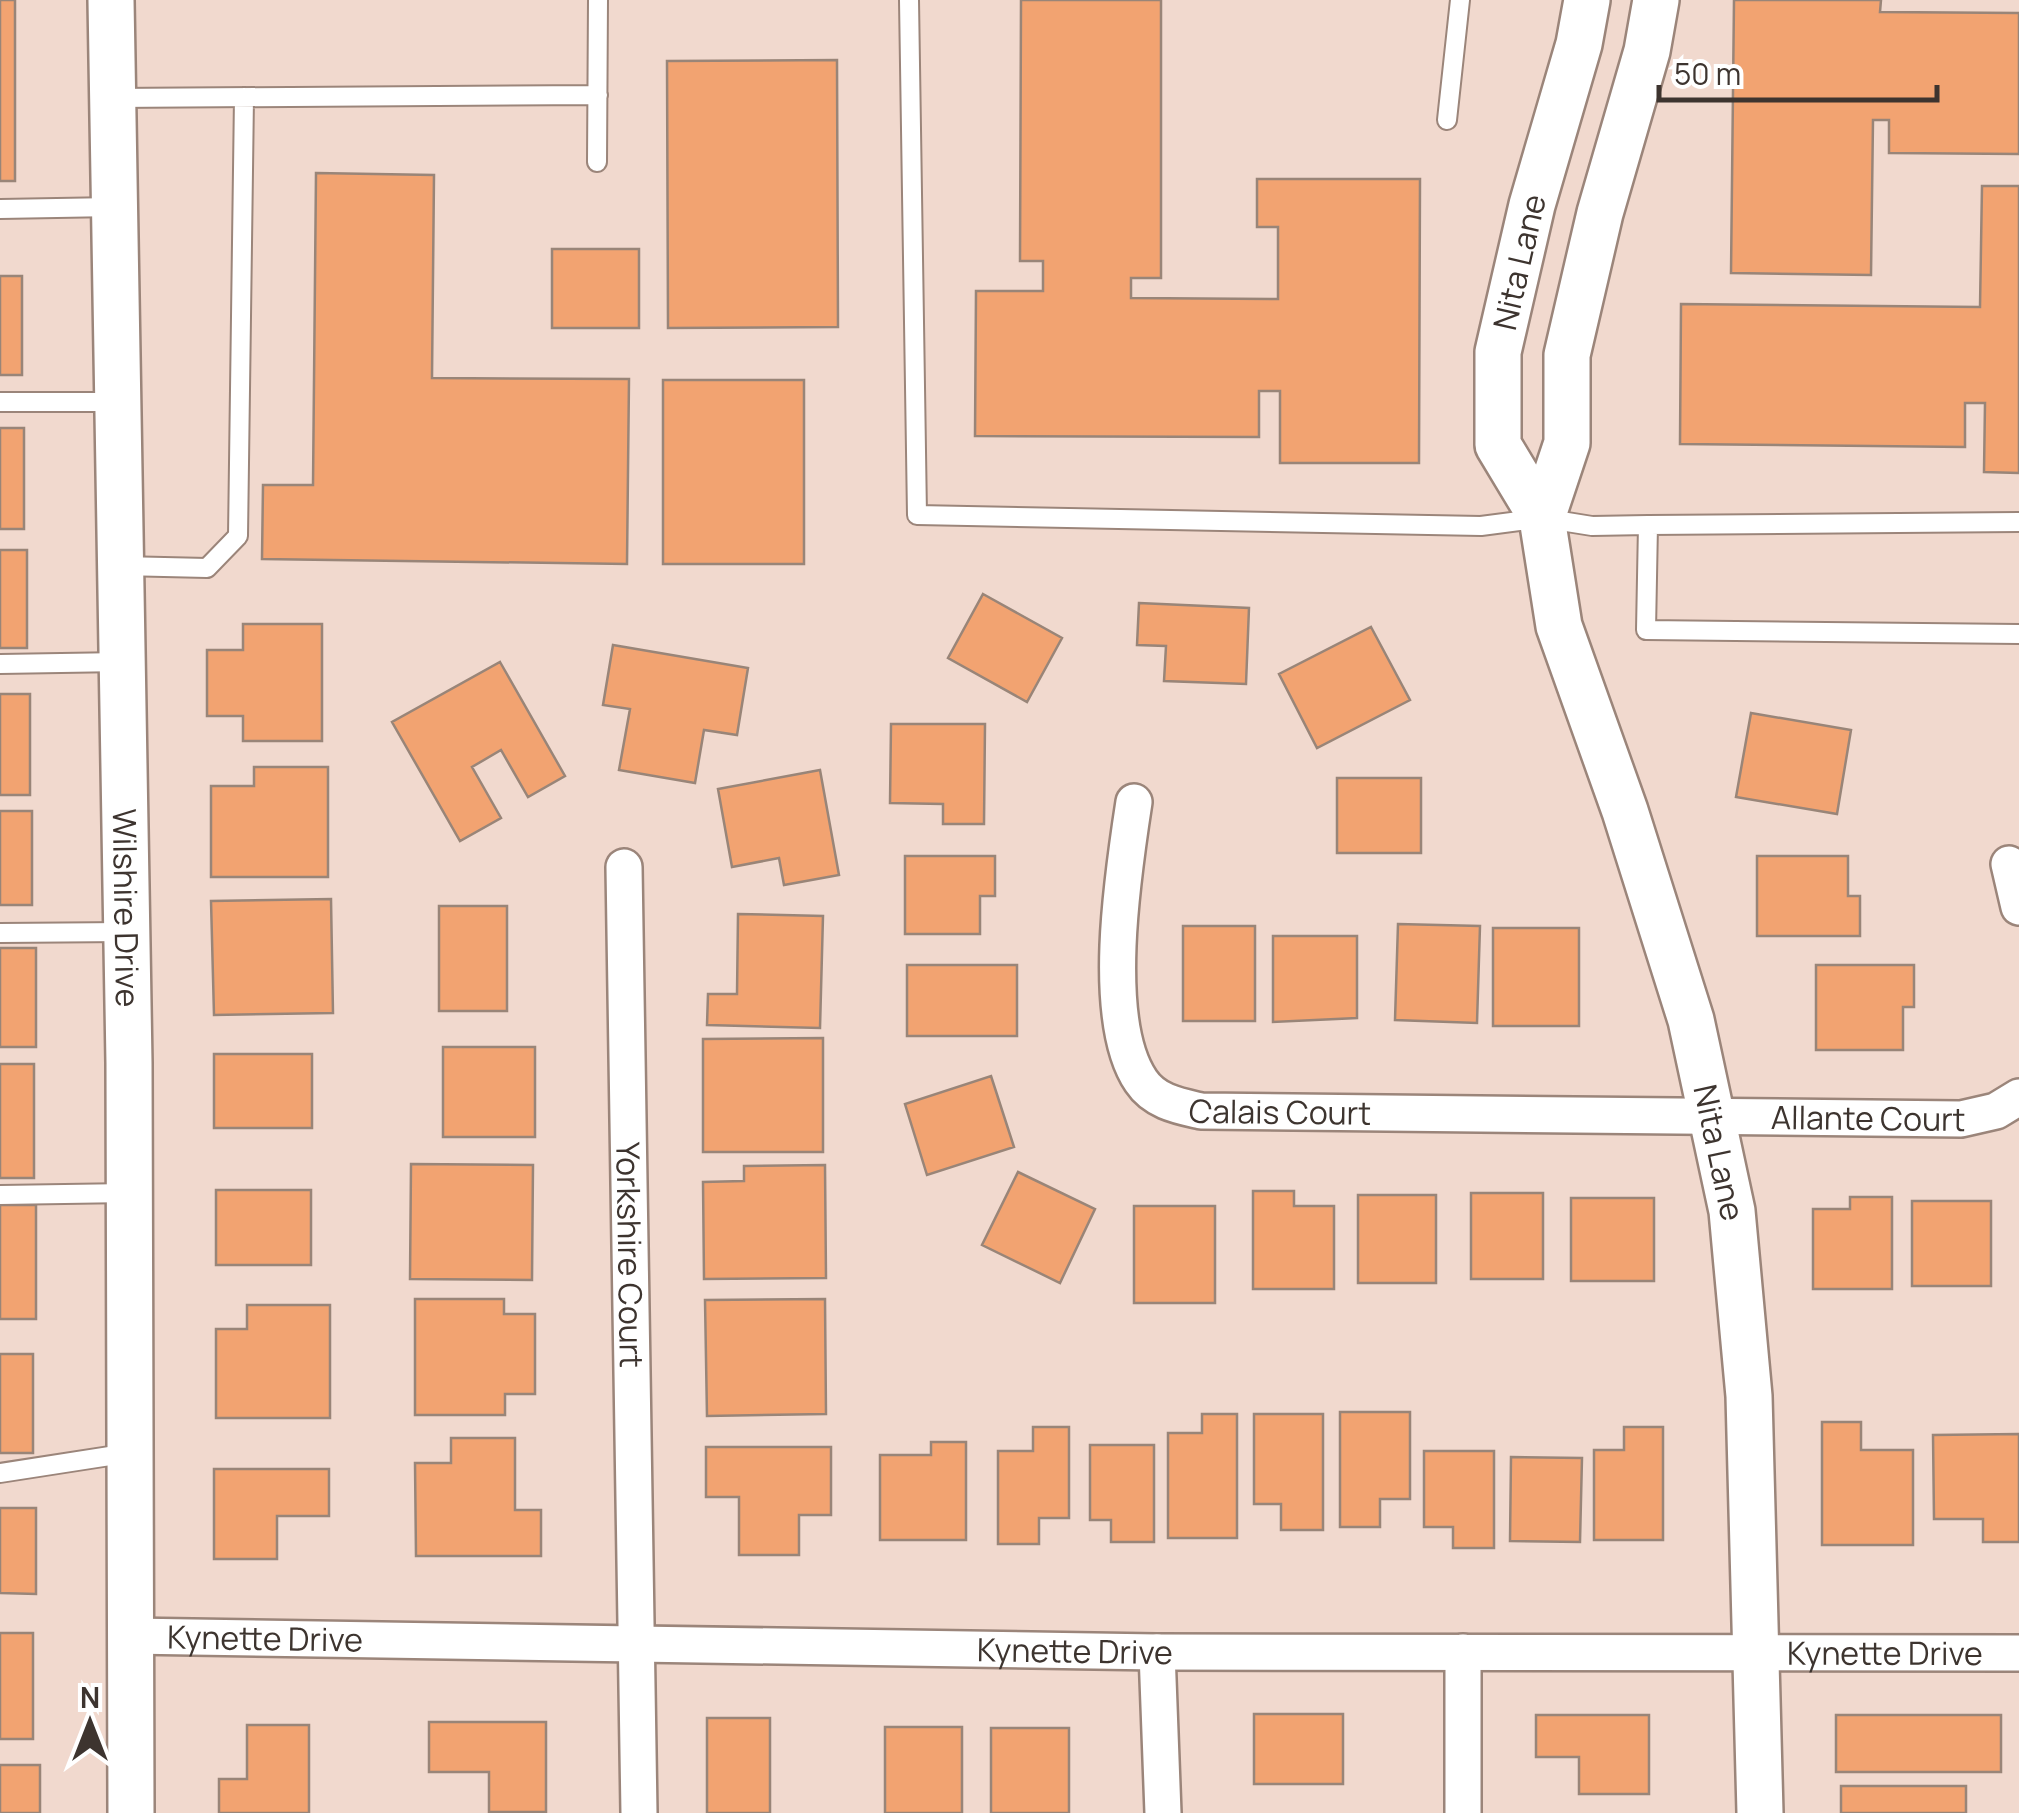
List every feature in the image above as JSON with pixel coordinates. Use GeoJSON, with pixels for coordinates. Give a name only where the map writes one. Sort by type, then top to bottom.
{"type":"FeatureCollection","features":[{"type":"Feature","properties":{"kind":"street","name":"Wilshire Drive"},"geometry":{"type":"LineString","coordinates":[[111,0],[127,932],[131,1813]]}},
{"type":"Feature","properties":{"kind":"street","name":"Nita Lane"},"geometry":{"type":"LineString","coordinates":[[1587,0],[1579,44],[1532,205],[1498,352],[1498,445],[1542,518],[1559,626],[1631,830],[1691,1020],[1732,1211],[1749,1396],[1760,1813]]}},
{"type":"Feature","properties":{"kind":"street","name":"Nita Lane"},"geometry":{"type":"LineString","coordinates":[[1542,518],[1567,443],[1567,355],[1600,213],[1647,51],[1656,0]]}},
{"type":"Feature","properties":{"kind":"street","name":"Calais Court"},"geometry":{"type":"LineString","coordinates":[[1134,802],[1124,869],[1118,995],[1126,1052],[1143,1084],[1168,1104],[1201,1111],[1713,1116]]}},
{"type":"Feature","properties":{"kind":"street"},"geometry":{"type":"LineString","coordinates":[[2009,864],[2019,908]]}},
{"type":"Feature","properties":{"kind":"street","name":"Yorkshire Court"},"geometry":{"type":"LineString","coordinates":[[624,867],[639,1813]]}},
{"type":"Feature","properties":{"kind":"street","name":"Allante Court"},"geometry":{"type":"LineString","coordinates":[[1713,1116],[1961,1118],[1996,1111],[2019,1097]]}},
{"type":"Feature","properties":{"kind":"street","name":"Kynette Drive"},"geometry":{"type":"LineString","coordinates":[[130,1636],[1157,1652],[2019,1653]]}},
{"type":"Feature","properties":{"kind":"street"},"geometry":{"type":"LineString","coordinates":[[1157,1652],[1163,1813]]}},
{"type":"Feature","properties":{"kind":"street"},"geometry":{"type":"LineString","coordinates":[[1462,1652],[1463,1813]]}},
{"type":"Feature","properties":{"kind":"lane"},"geometry":{"type":"LineString","coordinates":[[597,162],[598,0]]}},
{"type":"Feature","properties":{"kind":"lane"},"geometry":{"type":"LineString","coordinates":[[909,0],[917,516],[1481,526],[1542,518],[1592,526],[2019,522]]}},
{"type":"Feature","properties":{"kind":"lane"},"geometry":{"type":"LineString","coordinates":[[1447,120],[1460,0]]}},
{"type":"Feature","properties":{"kind":"lane"},"geometry":{"type":"LineString","coordinates":[[112,98],[598,95]]}},
{"type":"Feature","properties":{"kind":"lane"},"geometry":{"type":"LineString","coordinates":[[121,566],[207,568],[238,536],[244,96]]}},
{"type":"Feature","properties":{"kind":"lane"},"geometry":{"type":"LineString","coordinates":[[0,209],[114,206]]}},
{"type":"Feature","properties":{"kind":"lane"},"geometry":{"type":"LineString","coordinates":[[0,402],[118,402]]}},
{"type":"Feature","properties":{"kind":"lane"},"geometry":{"type":"LineString","coordinates":[[1648,525],[1646,630],[2019,634]]}},
{"type":"Feature","properties":{"kind":"lane"},"geometry":{"type":"LineString","coordinates":[[0,664],[122,662]]}},
{"type":"Feature","properties":{"kind":"lane"},"geometry":{"type":"LineString","coordinates":[[0,932],[127,932]]}},
{"type":"Feature","properties":{"kind":"lane"},"geometry":{"type":"LineString","coordinates":[[0,1195],[129,1194]]}},
{"type":"Feature","properties":{"kind":"lane"},"geometry":{"type":"LineString","coordinates":[[0,1473],[130,1452]]}},
{"type":"Feature","properties":{"kind":"building"},"geometry":{"type":"Polygon","coordinates":[[[0,0],[15,0],[15,181],[0,181],[0,0]]]}},
{"type":"Feature","properties":{"kind":"building"},"geometry":{"type":"Polygon","coordinates":[[[1021,0],[1161,0],[1161,278],[1131,278],[1131,298],[1278,299],[1278,227],[1257,227],[1257,179],[1420,179],[1419,463],[1280,463],[1280,391],[1259,391],[1259,437],[975,436],[976,291],[1043,291],[1043,261],[1020,261],[1021,0]]]}},
{"type":"Feature","properties":{"kind":"building"},"geometry":{"type":"Polygon","coordinates":[[[1734,0],[1881,0],[1880,12],[2019,13],[2019,154],[1889,153],[1889,120],[1873,120],[1871,275],[1731,273],[1734,0]]]}},
{"type":"Feature","properties":{"kind":"building"},"geometry":{"type":"Polygon","coordinates":[[[837,60],[838,327],[668,328],[667,61],[837,60]]]}},
{"type":"Feature","properties":{"kind":"building"},"geometry":{"type":"Polygon","coordinates":[[[316,173],[434,175],[432,378],[629,379],[627,564],[262,559],[263,485],[313,485],[316,173]]]}},
{"type":"Feature","properties":{"kind":"building"},"geometry":{"type":"Polygon","coordinates":[[[1982,186],[2019,186],[2019,473],[1984,472],[1985,403],[1965,403],[1965,447],[1680,444],[1681,304],[1980,307],[1982,186]]]}},
{"type":"Feature","properties":{"kind":"building"},"geometry":{"type":"Polygon","coordinates":[[[552,249],[639,249],[639,328],[552,328],[552,249]]]}},
{"type":"Feature","properties":{"kind":"building"},"geometry":{"type":"Polygon","coordinates":[[[0,276],[22,276],[22,375],[0,375],[0,276]]]}},
{"type":"Feature","properties":{"kind":"building"},"geometry":{"type":"Polygon","coordinates":[[[663,380],[804,380],[804,564],[663,564],[663,380]]]}},
{"type":"Feature","properties":{"kind":"building"},"geometry":{"type":"Polygon","coordinates":[[[0,428],[24,428],[24,529],[0,529],[0,428]]]}},
{"type":"Feature","properties":{"kind":"building"},"geometry":{"type":"Polygon","coordinates":[[[0,550],[27,550],[27,648],[0,648],[0,550]]]}},
{"type":"Feature","properties":{"kind":"building"},"geometry":{"type":"Polygon","coordinates":[[[983,594],[1062,638],[1027,702],[948,658],[983,594]]]}},
{"type":"Feature","properties":{"kind":"building"},"geometry":{"type":"Polygon","coordinates":[[[1139,603],[1249,608],[1246,684],[1164,681],[1166,646],[1137,645],[1139,603]]]}},
{"type":"Feature","properties":{"kind":"building"},"geometry":{"type":"Polygon","coordinates":[[[243,624],[322,624],[322,741],[243,741],[243,716],[207,716],[207,650],[243,650],[243,624]]]}},
{"type":"Feature","properties":{"kind":"building"},"geometry":{"type":"Polygon","coordinates":[[[1371,627],[1410,700],[1317,748],[1279,674],[1371,627]]]}},
{"type":"Feature","properties":{"kind":"building"},"geometry":{"type":"Polygon","coordinates":[[[613,645],[748,668],[737,735],[704,730],[695,783],[619,770],[630,709],[603,705],[613,645]]]}},
{"type":"Feature","properties":{"kind":"building"},"geometry":{"type":"Polygon","coordinates":[[[500,662],[565,776],[528,797],[501,750],[472,767],[501,818],[460,841],[392,722],[500,662]]]}},
{"type":"Feature","properties":{"kind":"building"},"geometry":{"type":"Polygon","coordinates":[[[0,694],[30,694],[30,795],[0,795],[0,694]]]}},
{"type":"Feature","properties":{"kind":"building"},"geometry":{"type":"Polygon","coordinates":[[[1751,713],[1851,730],[1837,814],[1736,797],[1751,713]]]}},
{"type":"Feature","properties":{"kind":"building"},"geometry":{"type":"Polygon","coordinates":[[[891,724],[985,724],[984,824],[943,824],[943,804],[890,803],[891,724]]]}},
{"type":"Feature","properties":{"kind":"building"},"geometry":{"type":"Polygon","coordinates":[[[254,767],[328,767],[328,877],[211,877],[211,786],[254,786],[254,767]]]}},
{"type":"Feature","properties":{"kind":"building"},"geometry":{"type":"Polygon","coordinates":[[[820,770],[839,875],[784,885],[779,858],[732,867],[718,789],[820,770]]]}},
{"type":"Feature","properties":{"kind":"building"},"geometry":{"type":"Polygon","coordinates":[[[1337,778],[1421,778],[1421,853],[1337,853],[1337,778]]]}},
{"type":"Feature","properties":{"kind":"building"},"geometry":{"type":"Polygon","coordinates":[[[0,811],[32,811],[32,905],[0,905],[0,811]]]}},
{"type":"Feature","properties":{"kind":"building"},"geometry":{"type":"Polygon","coordinates":[[[905,856],[995,856],[995,896],[980,896],[980,934],[905,934],[905,856]]]}},
{"type":"Feature","properties":{"kind":"building"},"geometry":{"type":"Polygon","coordinates":[[[1757,856],[1848,856],[1848,896],[1860,896],[1860,936],[1757,936],[1757,856]]]}},
{"type":"Feature","properties":{"kind":"building"},"geometry":{"type":"Polygon","coordinates":[[[331,899],[333,1013],[214,1015],[211,901],[331,899]]]}},
{"type":"Feature","properties":{"kind":"building"},"geometry":{"type":"Polygon","coordinates":[[[439,906],[507,906],[507,1011],[439,1011],[439,906]]]}},
{"type":"Feature","properties":{"kind":"building"},"geometry":{"type":"Polygon","coordinates":[[[738,914],[823,916],[820,1028],[707,1025],[708,994],[737,994],[738,914]]]}},
{"type":"Feature","properties":{"kind":"building"},"geometry":{"type":"Polygon","coordinates":[[[1398,924],[1480,926],[1477,1023],[1395,1020],[1398,924]]]}},
{"type":"Feature","properties":{"kind":"building"},"geometry":{"type":"Polygon","coordinates":[[[1183,926],[1255,926],[1255,1021],[1183,1021],[1183,926]]]}},
{"type":"Feature","properties":{"kind":"building"},"geometry":{"type":"Polygon","coordinates":[[[1493,928],[1579,928],[1579,1026],[1493,1026],[1493,928]]]}},
{"type":"Feature","properties":{"kind":"building"},"geometry":{"type":"Polygon","coordinates":[[[1273,936],[1357,936],[1357,1018],[1273,1022],[1273,936]]]}},
{"type":"Feature","properties":{"kind":"building"},"geometry":{"type":"Polygon","coordinates":[[[0,948],[36,948],[36,1047],[0,1047],[0,948]]]}},
{"type":"Feature","properties":{"kind":"building"},"geometry":{"type":"Polygon","coordinates":[[[907,965],[1017,965],[1017,1036],[907,1036],[907,965]]]}},
{"type":"Feature","properties":{"kind":"building"},"geometry":{"type":"Polygon","coordinates":[[[1816,965],[1914,965],[1914,1007],[1903,1007],[1903,1050],[1816,1050],[1816,965]]]}},
{"type":"Feature","properties":{"kind":"building"},"geometry":{"type":"Polygon","coordinates":[[[823,1038],[823,1152],[703,1152],[703,1039],[823,1038]]]}},
{"type":"Feature","properties":{"kind":"building"},"geometry":{"type":"Polygon","coordinates":[[[443,1047],[535,1047],[535,1137],[443,1137],[443,1047]]]}},
{"type":"Feature","properties":{"kind":"building"},"geometry":{"type":"Polygon","coordinates":[[[214,1054],[312,1054],[312,1128],[214,1128],[214,1054]]]}},
{"type":"Feature","properties":{"kind":"building"},"geometry":{"type":"Polygon","coordinates":[[[0,1064],[34,1064],[34,1178],[0,1178],[0,1064]]]}},
{"type":"Feature","properties":{"kind":"building"},"geometry":{"type":"Polygon","coordinates":[[[991,1076],[1014,1147],[927,1175],[905,1104],[991,1076]]]}},
{"type":"Feature","properties":{"kind":"building"},"geometry":{"type":"Polygon","coordinates":[[[411,1164],[533,1165],[532,1280],[410,1279],[411,1164]]]}},
{"type":"Feature","properties":{"kind":"building"},"geometry":{"type":"Polygon","coordinates":[[[825,1165],[826,1278],[704,1279],[703,1182],[744,1181],[744,1166],[825,1165]]]}},
{"type":"Feature","properties":{"kind":"building"},"geometry":{"type":"Polygon","coordinates":[[[1018,1172],[1095,1209],[1060,1283],[982,1245],[1018,1172]]]}},
{"type":"Feature","properties":{"kind":"building"},"geometry":{"type":"Polygon","coordinates":[[[216,1190],[311,1190],[311,1265],[216,1265],[216,1190]]]}},
{"type":"Feature","properties":{"kind":"building"},"geometry":{"type":"Polygon","coordinates":[[[1253,1191],[1294,1191],[1294,1206],[1334,1206],[1334,1289],[1253,1289],[1253,1191]]]}},
{"type":"Feature","properties":{"kind":"building"},"geometry":{"type":"Polygon","coordinates":[[[1471,1193],[1543,1193],[1543,1279],[1471,1279],[1471,1193]]]}},
{"type":"Feature","properties":{"kind":"building"},"geometry":{"type":"Polygon","coordinates":[[[1358,1195],[1436,1195],[1436,1283],[1358,1283],[1358,1195]]]}},
{"type":"Feature","properties":{"kind":"building"},"geometry":{"type":"Polygon","coordinates":[[[1850,1197],[1892,1197],[1892,1289],[1813,1289],[1813,1209],[1850,1209],[1850,1197]]]}},
{"type":"Feature","properties":{"kind":"building"},"geometry":{"type":"Polygon","coordinates":[[[1571,1198],[1654,1198],[1654,1281],[1571,1281],[1571,1198]]]}},
{"type":"Feature","properties":{"kind":"building"},"geometry":{"type":"Polygon","coordinates":[[[1912,1201],[1991,1201],[1991,1286],[1912,1286],[1912,1201]]]}},
{"type":"Feature","properties":{"kind":"building"},"geometry":{"type":"Polygon","coordinates":[[[0,1205],[36,1205],[36,1319],[0,1319],[0,1205]]]}},
{"type":"Feature","properties":{"kind":"building"},"geometry":{"type":"Polygon","coordinates":[[[1134,1206],[1215,1206],[1215,1303],[1134,1303],[1134,1206]]]}},
{"type":"Feature","properties":{"kind":"building"},"geometry":{"type":"Polygon","coordinates":[[[415,1299],[504,1299],[504,1314],[535,1314],[535,1394],[505,1394],[505,1415],[415,1415],[415,1299]]]}},
{"type":"Feature","properties":{"kind":"building"},"geometry":{"type":"Polygon","coordinates":[[[825,1299],[826,1414],[707,1416],[705,1300],[825,1299]]]}},
{"type":"Feature","properties":{"kind":"building"},"geometry":{"type":"Polygon","coordinates":[[[247,1305],[330,1305],[330,1418],[216,1418],[216,1329],[247,1329],[247,1305]]]}},
{"type":"Feature","properties":{"kind":"building"},"geometry":{"type":"Polygon","coordinates":[[[0,1354],[33,1354],[33,1453],[0,1453],[0,1354]]]}},
{"type":"Feature","properties":{"kind":"building"},"geometry":{"type":"Polygon","coordinates":[[[1340,1412],[1410,1412],[1410,1499],[1380,1499],[1380,1527],[1340,1527],[1340,1412]]]}},
{"type":"Feature","properties":{"kind":"building"},"geometry":{"type":"Polygon","coordinates":[[[1202,1414],[1237,1414],[1237,1538],[1168,1538],[1168,1433],[1202,1433],[1202,1414]]]}},
{"type":"Feature","properties":{"kind":"building"},"geometry":{"type":"Polygon","coordinates":[[[1254,1414],[1323,1414],[1323,1530],[1281,1530],[1281,1504],[1254,1504],[1254,1414]]]}},
{"type":"Feature","properties":{"kind":"building"},"geometry":{"type":"Polygon","coordinates":[[[1822,1422],[1861,1422],[1861,1450],[1913,1450],[1913,1545],[1822,1545],[1822,1422]]]}},
{"type":"Feature","properties":{"kind":"building"},"geometry":{"type":"Polygon","coordinates":[[[1033,1427],[1069,1427],[1069,1518],[1039,1518],[1039,1544],[998,1544],[998,1451],[1033,1451],[1033,1427]]]}},
{"type":"Feature","properties":{"kind":"building"},"geometry":{"type":"Polygon","coordinates":[[[1624,1427],[1663,1427],[1663,1540],[1594,1540],[1594,1450],[1624,1450],[1624,1427]]]}},
{"type":"Feature","properties":{"kind":"building"},"geometry":{"type":"Polygon","coordinates":[[[2019,1434],[2019,1542],[1983,1542],[1983,1519],[1934,1519],[1933,1435],[2019,1434]]]}},
{"type":"Feature","properties":{"kind":"building"},"geometry":{"type":"Polygon","coordinates":[[[451,1438],[515,1438],[515,1510],[541,1510],[541,1556],[416,1556],[415,1463],[451,1463],[451,1438]]]}},
{"type":"Feature","properties":{"kind":"building"},"geometry":{"type":"Polygon","coordinates":[[[931,1442],[966,1442],[966,1540],[880,1540],[880,1455],[931,1455],[931,1442]]]}},
{"type":"Feature","properties":{"kind":"building"},"geometry":{"type":"Polygon","coordinates":[[[1090,1445],[1154,1445],[1154,1542],[1111,1542],[1111,1520],[1090,1520],[1090,1445]]]}},
{"type":"Feature","properties":{"kind":"building"},"geometry":{"type":"Polygon","coordinates":[[[706,1447],[831,1447],[831,1515],[799,1515],[799,1555],[739,1555],[739,1497],[706,1497],[706,1447]]]}},
{"type":"Feature","properties":{"kind":"building"},"geometry":{"type":"Polygon","coordinates":[[[1424,1451],[1494,1451],[1494,1548],[1453,1548],[1453,1527],[1424,1527],[1424,1451]]]}},
{"type":"Feature","properties":{"kind":"building"},"geometry":{"type":"Polygon","coordinates":[[[1511,1457],[1582,1458],[1580,1542],[1510,1541],[1511,1457]]]}},
{"type":"Feature","properties":{"kind":"building"},"geometry":{"type":"Polygon","coordinates":[[[214,1469],[329,1469],[329,1516],[277,1516],[277,1559],[214,1559],[214,1469]]]}},
{"type":"Feature","properties":{"kind":"building"},"geometry":{"type":"Polygon","coordinates":[[[0,1508],[36,1508],[36,1594],[0,1593],[0,1508]]]}},
{"type":"Feature","properties":{"kind":"building"},"geometry":{"type":"Polygon","coordinates":[[[0,1633],[33,1633],[33,1739],[0,1739],[0,1633]]]}},
{"type":"Feature","properties":{"kind":"building"},"geometry":{"type":"Polygon","coordinates":[[[1254,1714],[1343,1714],[1343,1784],[1254,1784],[1254,1714]]]}},
{"type":"Feature","properties":{"kind":"building"},"geometry":{"type":"Polygon","coordinates":[[[1536,1715],[1649,1715],[1649,1794],[1579,1794],[1579,1757],[1536,1757],[1536,1715]]]}},
{"type":"Feature","properties":{"kind":"building"},"geometry":{"type":"Polygon","coordinates":[[[1836,1715],[2001,1715],[2001,1772],[1836,1772],[1836,1715]]]}},
{"type":"Feature","properties":{"kind":"building"},"geometry":{"type":"Polygon","coordinates":[[[707,1718],[770,1718],[770,1813],[707,1813],[707,1718]]]}},
{"type":"Feature","properties":{"kind":"building"},"geometry":{"type":"Polygon","coordinates":[[[429,1722],[546,1722],[546,1812],[489,1812],[489,1772],[429,1772],[429,1722]]]}},
{"type":"Feature","properties":{"kind":"building"},"geometry":{"type":"Polygon","coordinates":[[[247,1725],[309,1725],[309,1813],[219,1813],[219,1779],[247,1779],[247,1725]]]}},
{"type":"Feature","properties":{"kind":"building"},"geometry":{"type":"Polygon","coordinates":[[[885,1727],[962,1727],[962,1813],[885,1813],[885,1727]]]}},
{"type":"Feature","properties":{"kind":"building"},"geometry":{"type":"Polygon","coordinates":[[[991,1728],[1069,1728],[1069,1813],[991,1813],[991,1728]]]}},
{"type":"Feature","properties":{"kind":"building"},"geometry":{"type":"Polygon","coordinates":[[[0,1765],[40,1765],[40,1813],[0,1813],[0,1765]]]}},
{"type":"Feature","properties":{"kind":"building"},"geometry":{"type":"Polygon","coordinates":[[[1841,1786],[1966,1786],[1966,1813],[1841,1813],[1841,1786]]]}}]}
